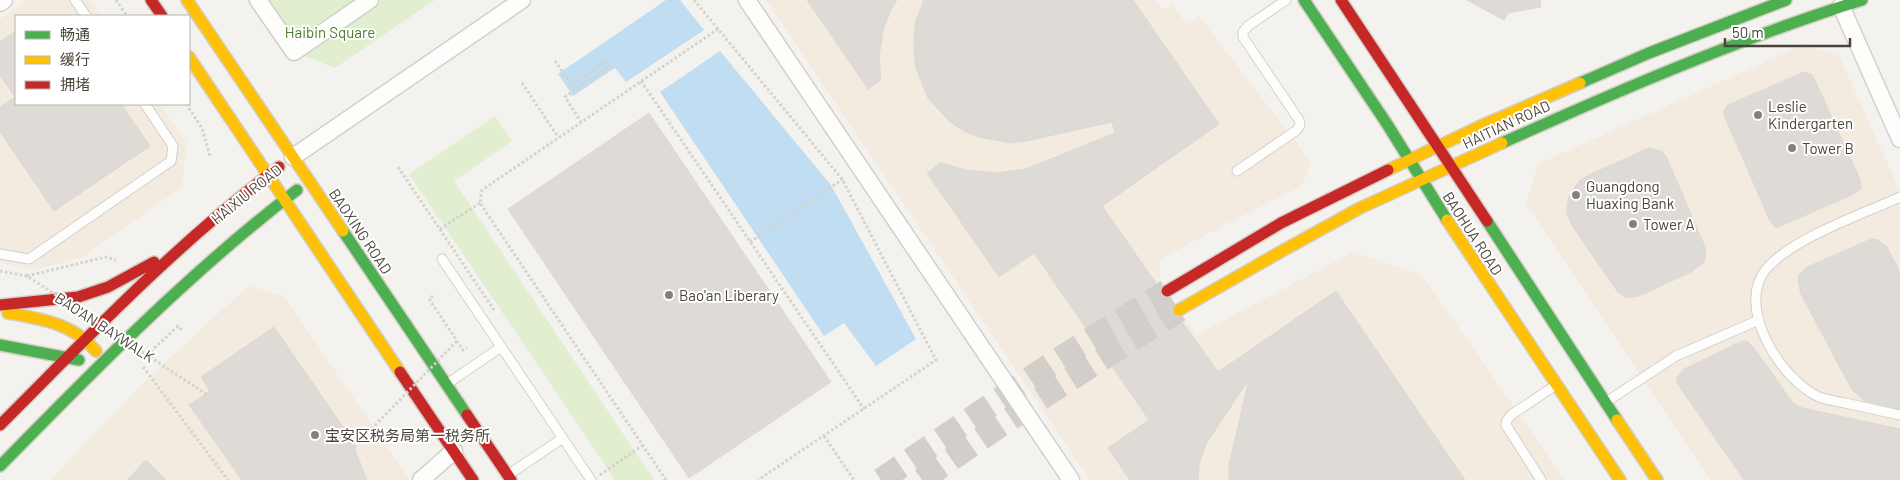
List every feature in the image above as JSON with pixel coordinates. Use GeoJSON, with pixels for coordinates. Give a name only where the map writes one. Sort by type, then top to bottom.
{"type":"FeatureCollection","features":[{"type":"Feature","properties":{"kind":"main road"},"geometry":{"type":"LineString","coordinates":[[151,0],[161,15]]}},
{"type":"Feature","properties":{"kind":"main road","name":"BAOXING ROAD"},"geometry":{"type":"LineString","coordinates":[[186,0],[509,478]]}},
{"type":"Feature","properties":{"kind":"main road","name":"BAOHUA ROAD"},"geometry":{"type":"LineString","coordinates":[[1304,0],[1620,480]]}},
{"type":"Feature","properties":{"kind":"main road","name":"BAOHUA ROAD"},"geometry":{"type":"LineString","coordinates":[[1341,0],[1657,480]]}},
{"type":"Feature","properties":{"kind":"main road","name":"HAITIAN ROAD"},"geometry":{"type":"LineString","coordinates":[[1167,291],[1281,223],[1408,160],[1556,92],[1640,56],[1786,0]]}},
{"type":"Feature","properties":{"kind":"main road","name":"HAITIAN ROAD"},"geometry":{"type":"LineString","coordinates":[[1179,310],[1328,226],[1421,180],[1667,70],[1839,3],[1862,0]]}},
{"type":"Feature","properties":{"kind":"main road"},"geometry":{"type":"LineString","coordinates":[[190,58],[473,480]]}},
{"type":"Feature","properties":{"kind":"main road","name":"HAIXIU ROAD"},"geometry":{"type":"LineString","coordinates":[[0,425],[67,358],[236,199],[293,157]]}},
{"type":"Feature","properties":{"kind":"main road","name":"HAIXIU ROAD"},"geometry":{"type":"LineString","coordinates":[[0,466],[101,364],[188,281],[252,223],[309,182]]}},
{"type":"Feature","properties":{"kind":"main road"},"geometry":{"type":"LineString","coordinates":[[0,305],[59,300],[92,293],[125,278],[196,236]]}},
{"type":"Feature","properties":{"kind":"main road"},"geometry":{"type":"LineString","coordinates":[[0,311],[66,326],[87,339],[95,350],[101,364]]}},
{"type":"Feature","properties":{"kind":"main road"},"geometry":{"type":"LineString","coordinates":[[0,345],[101,364]]}},
{"type":"Feature","properties":{"kind":"street"},"geometry":{"type":"LineString","coordinates":[[0,3],[4,0]]}},
{"type":"Feature","properties":{"kind":"street"},"geometry":{"type":"LineString","coordinates":[[258,0],[294,52],[370,0]]}},
{"type":"Feature","properties":{"kind":"street","name":"HAIXIU ROAD"},"geometry":{"type":"LineString","coordinates":[[293,157],[522,0]]}},
{"type":"Feature","properties":{"kind":"street"},"geometry":{"type":"LineString","coordinates":[[747,0],[1072,480]]}},
{"type":"Feature","properties":{"kind":"street"},"geometry":{"type":"LineString","coordinates":[[1839,3],[1900,139]]}},
{"type":"Feature","properties":{"kind":"street"},"geometry":{"type":"LineString","coordinates":[[421,480],[454,451]]}},
{"type":"Feature","properties":{"kind":"lane"},"geometry":{"type":"LineString","coordinates":[[75,0],[85,15]]}},
{"type":"Feature","properties":{"kind":"lane"},"geometry":{"type":"LineString","coordinates":[[1237,171],[1297,130],[1300,125],[1299,120],[1243,37],[1243,32],[1248,26],[1286,0]]}},
{"type":"Feature","properties":{"kind":"lane"},"geometry":{"type":"LineString","coordinates":[[0,254],[29,259],[170,161],[173,146],[146,105]]}},
{"type":"Feature","properties":{"kind":"lane"},"geometry":{"type":"LineString","coordinates":[[1900,198],[1791,248],[1777,258],[1759,280],[1756,294],[1758,320],[1779,360],[1793,379],[1804,389],[1820,398],[1900,415]]}},
{"type":"Feature","properties":{"kind":"lane"},"geometry":{"type":"LineString","coordinates":[[442,259],[592,480]]}},
{"type":"Feature","properties":{"kind":"lane"},"geometry":{"type":"LineString","coordinates":[[1605,402],[1676,356],[1758,320]]}},
{"type":"Feature","properties":{"kind":"lane"},"geometry":{"type":"LineString","coordinates":[[446,384],[501,347]]}},
{"type":"Feature","properties":{"kind":"lane"},"geometry":{"type":"LineString","coordinates":[[1541,480],[1506,425],[1511,415],[1557,385]]}},
{"type":"Feature","properties":{"kind":"lane"},"geometry":{"type":"LineString","coordinates":[[509,478],[563,438]]}},
{"type":"Feature","properties":{"kind":"path"},"geometry":{"type":"LineString","coordinates":[[116,0],[126,15]]}},
{"type":"Feature","properties":{"kind":"path"},"geometry":{"type":"LineString","coordinates":[[694,0],[842,179],[936,360],[758,480]]}},
{"type":"Feature","properties":{"kind":"path"},"geometry":{"type":"LineString","coordinates":[[666,480],[480,202],[482,190],[718,29]]}},
{"type":"Feature","properties":{"kind":"path"},"geometry":{"type":"LineString","coordinates":[[555,61],[572,85],[606,61],[610,66],[565,97],[581,122]]}},
{"type":"Feature","properties":{"kind":"path"},"geometry":{"type":"LineString","coordinates":[[641,81],[864,409]]}},
{"type":"Feature","properties":{"kind":"path"},"geometry":{"type":"LineString","coordinates":[[522,83],[558,137]]}},
{"type":"Feature","properties":{"kind":"path"},"geometry":{"type":"LineString","coordinates":[[187,105],[202,128],[210,156]]}},
{"type":"Feature","properties":{"kind":"path"},"geometry":{"type":"LineString","coordinates":[[750,242],[834,185]]}},
{"type":"Feature","properties":{"kind":"path"},"geometry":{"type":"LineString","coordinates":[[440,229],[480,202]]}},
{"type":"Feature","properties":{"kind":"path"},"geometry":{"type":"LineString","coordinates":[[27,276],[106,257]]}},
{"type":"Feature","properties":{"kind":"path","name":"BAO'AN BAYWALK"},"geometry":{"type":"LineString","coordinates":[[0,271],[27,276],[206,394]]}},
{"type":"Feature","properties":{"kind":"path"},"geometry":{"type":"LineString","coordinates":[[432,296],[428,299],[463,350],[467,347]]}},
{"type":"Feature","properties":{"kind":"path"},"geometry":{"type":"LineString","coordinates":[[147,355],[178,326],[182,330]]}},
{"type":"Feature","properties":{"kind":"path"},"geometry":{"type":"LineString","coordinates":[[354,447],[457,341]]}},
{"type":"Feature","properties":{"kind":"path"},"geometry":{"type":"LineString","coordinates":[[143,367],[228,480]]}},
{"type":"Feature","properties":{"kind":"path"},"geometry":{"type":"LineString","coordinates":[[824,436],[854,480]]}},
{"type":"Feature","properties":{"kind":"path"},"geometry":{"type":"LineString","coordinates":[[592,480],[643,445]]}},
{"type":"Feature","properties":{"kind":"shaded area"},"geometry":{"type":"Polygon","coordinates":[[[27,0],[90,0],[100,15],[15,15],[15,105],[161,105],[186,142],[182,187],[81,258],[35,270],[0,263],[0,19],[27,0]]]}},
{"type":"Feature","properties":{"kind":"shaded area"},"geometry":{"type":"Polygon","coordinates":[[[766,0],[1156,0],[1163,10],[1172,4],[1187,25],[1199,16],[1311,162],[1302,186],[1159,260],[1161,276],[1157,280],[1196,335],[1353,252],[1422,275],[1565,480],[1090,480],[766,0]]]}},
{"type":"Feature","properties":{"kind":"shaded area"},"geometry":{"type":"Polygon","coordinates":[[[1803,45],[1839,56],[1900,191],[1900,480],[1711,480],[1526,204],[1538,164],[1803,45]]]}},
{"type":"Feature","properties":{"kind":"shaded area"},"geometry":{"type":"Polygon","coordinates":[[[248,286],[283,295],[410,480],[50,480],[143,383],[248,286]]]}},
{"type":"Feature","properties":{"kind":"green space","name":"Haibin Square"},"geometry":{"type":"Polygon","coordinates":[[[258,0],[435,0],[335,68],[294,52],[258,0]]]}},
{"type":"Feature","properties":{"kind":"green space"},"geometry":{"type":"Polygon","coordinates":[[[495,116],[512,141],[454,181],[654,480],[615,480],[409,174],[495,116]]]}},
{"type":"Feature","properties":{"kind":"water"},"geometry":{"type":"Polygon","coordinates":[[[666,0],[680,0],[704,30],[626,82],[615,68],[573,96],[558,74],[666,0]]]}},
{"type":"Feature","properties":{"kind":"water"},"geometry":{"type":"Polygon","coordinates":[[[720,51],[831,185],[916,339],[876,366],[844,323],[824,336],[660,92],[720,51]]]}},
{"type":"Feature","properties":{"kind":"building"},"geometry":{"type":"Polygon","coordinates":[[[807,0],[897,0],[883,30],[879,57],[881,80],[868,89],[807,0]]]}},
{"type":"Feature","properties":{"kind":"building"},"geometry":{"type":"Polygon","coordinates":[[[924,0],[1133,0],[1219,124],[1102,206],[1156,283],[1153,291],[1155,298],[1160,303],[1167,305],[1165,311],[1167,317],[1173,322],[1183,323],[1218,372],[1336,291],[1465,480],[1229,480],[1229,465],[1249,379],[1206,444],[1199,465],[1198,480],[1130,480],[1108,448],[1149,420],[1034,253],[999,277],[927,173],[941,163],[966,170],[996,173],[1026,169],[1115,133],[1112,122],[1010,143],[979,137],[964,131],[950,122],[928,98],[916,68],[914,36],[916,20],[924,0]]]}},
{"type":"Feature","properties":{"kind":"building"},"geometry":{"type":"Polygon","coordinates":[[[1467,0],[1540,0],[1541,7],[1508,13],[1504,20],[1467,0]]]}},
{"type":"Feature","properties":{"kind":"building"},"geometry":{"type":"Polygon","coordinates":[[[15,32],[15,97],[0,75],[0,42],[15,32]]]}},
{"type":"Feature","properties":{"kind":"building","name":"Tower B"},"geometry":{"type":"Polygon","coordinates":[[[1804,72],[1811,74],[1814,78],[1860,179],[1861,188],[1854,194],[1776,228],[1770,221],[1723,113],[1728,105],[1804,72]]]}},
{"type":"Feature","properties":{"kind":"building"},"geometry":{"type":"Polygon","coordinates":[[[15,97],[15,105],[122,105],[150,146],[54,211],[0,132],[0,107],[15,97]]]}},
{"type":"Feature","properties":{"kind":"building","name":"Bao'an Liberary"},"geometry":{"type":"Polygon","coordinates":[[[649,113],[831,382],[689,478],[508,209],[649,113]]]}},
{"type":"Feature","properties":{"kind":"building","name":"Tower A"},"geometry":{"type":"Polygon","coordinates":[[[1649,148],[1661,151],[1666,156],[1705,247],[1706,255],[1704,262],[1691,272],[1639,296],[1626,298],[1617,291],[1573,227],[1567,213],[1567,205],[1569,196],[1579,181],[1649,148]]]}},
{"type":"Feature","properties":{"kind":"building"},"geometry":{"type":"Polygon","coordinates":[[[1876,239],[1887,247],[1900,272],[1900,409],[1865,401],[1852,390],[1801,294],[1798,281],[1799,275],[1807,267],[1869,240],[1876,239]]]}},
{"type":"Feature","properties":{"kind":"building"},"geometry":{"type":"Polygon","coordinates":[[[274,327],[350,437],[367,480],[242,480],[189,405],[210,391],[201,377],[274,327]]]}},
{"type":"Feature","properties":{"kind":"building"},"geometry":{"type":"Polygon","coordinates":[[[1743,341],[1748,342],[1754,348],[1793,403],[1798,407],[1900,429],[1900,480],[1744,480],[1677,383],[1677,378],[1684,369],[1743,341]]]}},
{"type":"Feature","properties":{"kind":"building"},"geometry":{"type":"Polygon","coordinates":[[[146,460],[166,480],[127,480],[146,460]]]}},
{"type":"Feature","properties":{"kind":"tunnel"},"geometry":{"type":"LineString","coordinates":[[881,480],[1056,361],[1167,291]]}},
{"type":"Feature","properties":{"kind":"tunnel"},"geometry":{"type":"LineString","coordinates":[[922,480],[1017,414],[1179,310]]}},
{"type":"Feature","properties":{"kind":"traffic: fast"},"geometry":{"type":"LineString","coordinates":[[1304,0],[1387,124],[1447,220]]}},
{"type":"Feature","properties":{"kind":"traffic: fast"},"geometry":{"type":"LineString","coordinates":[[1580,83],[1649,53],[1786,0]]}},
{"type":"Feature","properties":{"kind":"traffic: fast"},"geometry":{"type":"LineString","coordinates":[[1502,143],[1725,48],[1862,0]]}},
{"type":"Feature","properties":{"kind":"traffic: fast"},"geometry":{"type":"LineString","coordinates":[[0,466],[107,358],[181,288],[218,254],[297,190]]}},
{"type":"Feature","properties":{"kind":"traffic: fast"},"geometry":{"type":"LineString","coordinates":[[1487,221],[1617,420]]}},
{"type":"Feature","properties":{"kind":"traffic: fast"},"geometry":{"type":"LineString","coordinates":[[343,231],[467,415]]}},
{"type":"Feature","properties":{"kind":"traffic: fast"},"geometry":{"type":"LineString","coordinates":[[0,345],[79,360]]}},
{"type":"Feature","properties":{"kind":"traffic: slow"},"geometry":{"type":"LineString","coordinates":[[187,0],[343,231]]}},
{"type":"Feature","properties":{"kind":"traffic: slow"},"geometry":{"type":"LineString","coordinates":[[190,58],[400,372]]}},
{"type":"Feature","properties":{"kind":"traffic: slow"},"geometry":{"type":"LineString","coordinates":[[1388,170],[1483,125],[1580,83]]}},
{"type":"Feature","properties":{"kind":"traffic: slow"},"geometry":{"type":"LineString","coordinates":[[1179,310],[1360,208],[1502,143]]}},
{"type":"Feature","properties":{"kind":"traffic: slow"},"geometry":{"type":"LineString","coordinates":[[1447,220],[1620,480]]}},
{"type":"Feature","properties":{"kind":"traffic: slow"},"geometry":{"type":"LineString","coordinates":[[8,313],[44,320],[67,328],[77,334],[96,351]]}},
{"type":"Feature","properties":{"kind":"traffic: slow"},"geometry":{"type":"LineString","coordinates":[[1617,420],[1657,480]]}},
{"type":"Feature","properties":{"kind":"traffic: jam"},"geometry":{"type":"LineString","coordinates":[[151,0],[161,15]]}},
{"type":"Feature","properties":{"kind":"traffic: jam"},"geometry":{"type":"LineString","coordinates":[[1341,0],[1487,221]]}},
{"type":"Feature","properties":{"kind":"traffic: jam"},"geometry":{"type":"LineString","coordinates":[[0,425],[170,258],[205,226],[279,167]]}},
{"type":"Feature","properties":{"kind":"traffic: jam"},"geometry":{"type":"LineString","coordinates":[[1167,291],[1281,223],[1388,170]]}},
{"type":"Feature","properties":{"kind":"traffic: jam"},"geometry":{"type":"LineString","coordinates":[[0,305],[78,297],[108,287],[154,262]]}},
{"type":"Feature","properties":{"kind":"traffic: jam"},"geometry":{"type":"LineString","coordinates":[[400,372],[473,480]]}},
{"type":"Feature","properties":{"kind":"traffic: jam"},"geometry":{"type":"LineString","coordinates":[[467,415],[511,480]]}},
{"type":"Feature","properties":{"kind":"place","name":"Leslie Kindergarten"},"geometry":{"type":"Point","coordinates":[1758,115]}},
{"type":"Feature","properties":{"kind":"place","name":"Tower B"},"geometry":{"type":"Point","coordinates":[1792,148]}},
{"type":"Feature","properties":{"kind":"place","name":"Guangdong Huaxing Bank"},"geometry":{"type":"Point","coordinates":[1576,195]}},
{"type":"Feature","properties":{"kind":"place","name":"Tower A"},"geometry":{"type":"Point","coordinates":[1633,224]}},
{"type":"Feature","properties":{"kind":"place","name":"Bao'an Liberary"},"geometry":{"type":"Point","coordinates":[669,295]}},
{"type":"Feature","properties":{"kind":"place","name":"宝安区税务局第一税务所"},"geometry":{"type":"Point","coordinates":[315,435]}}]}
